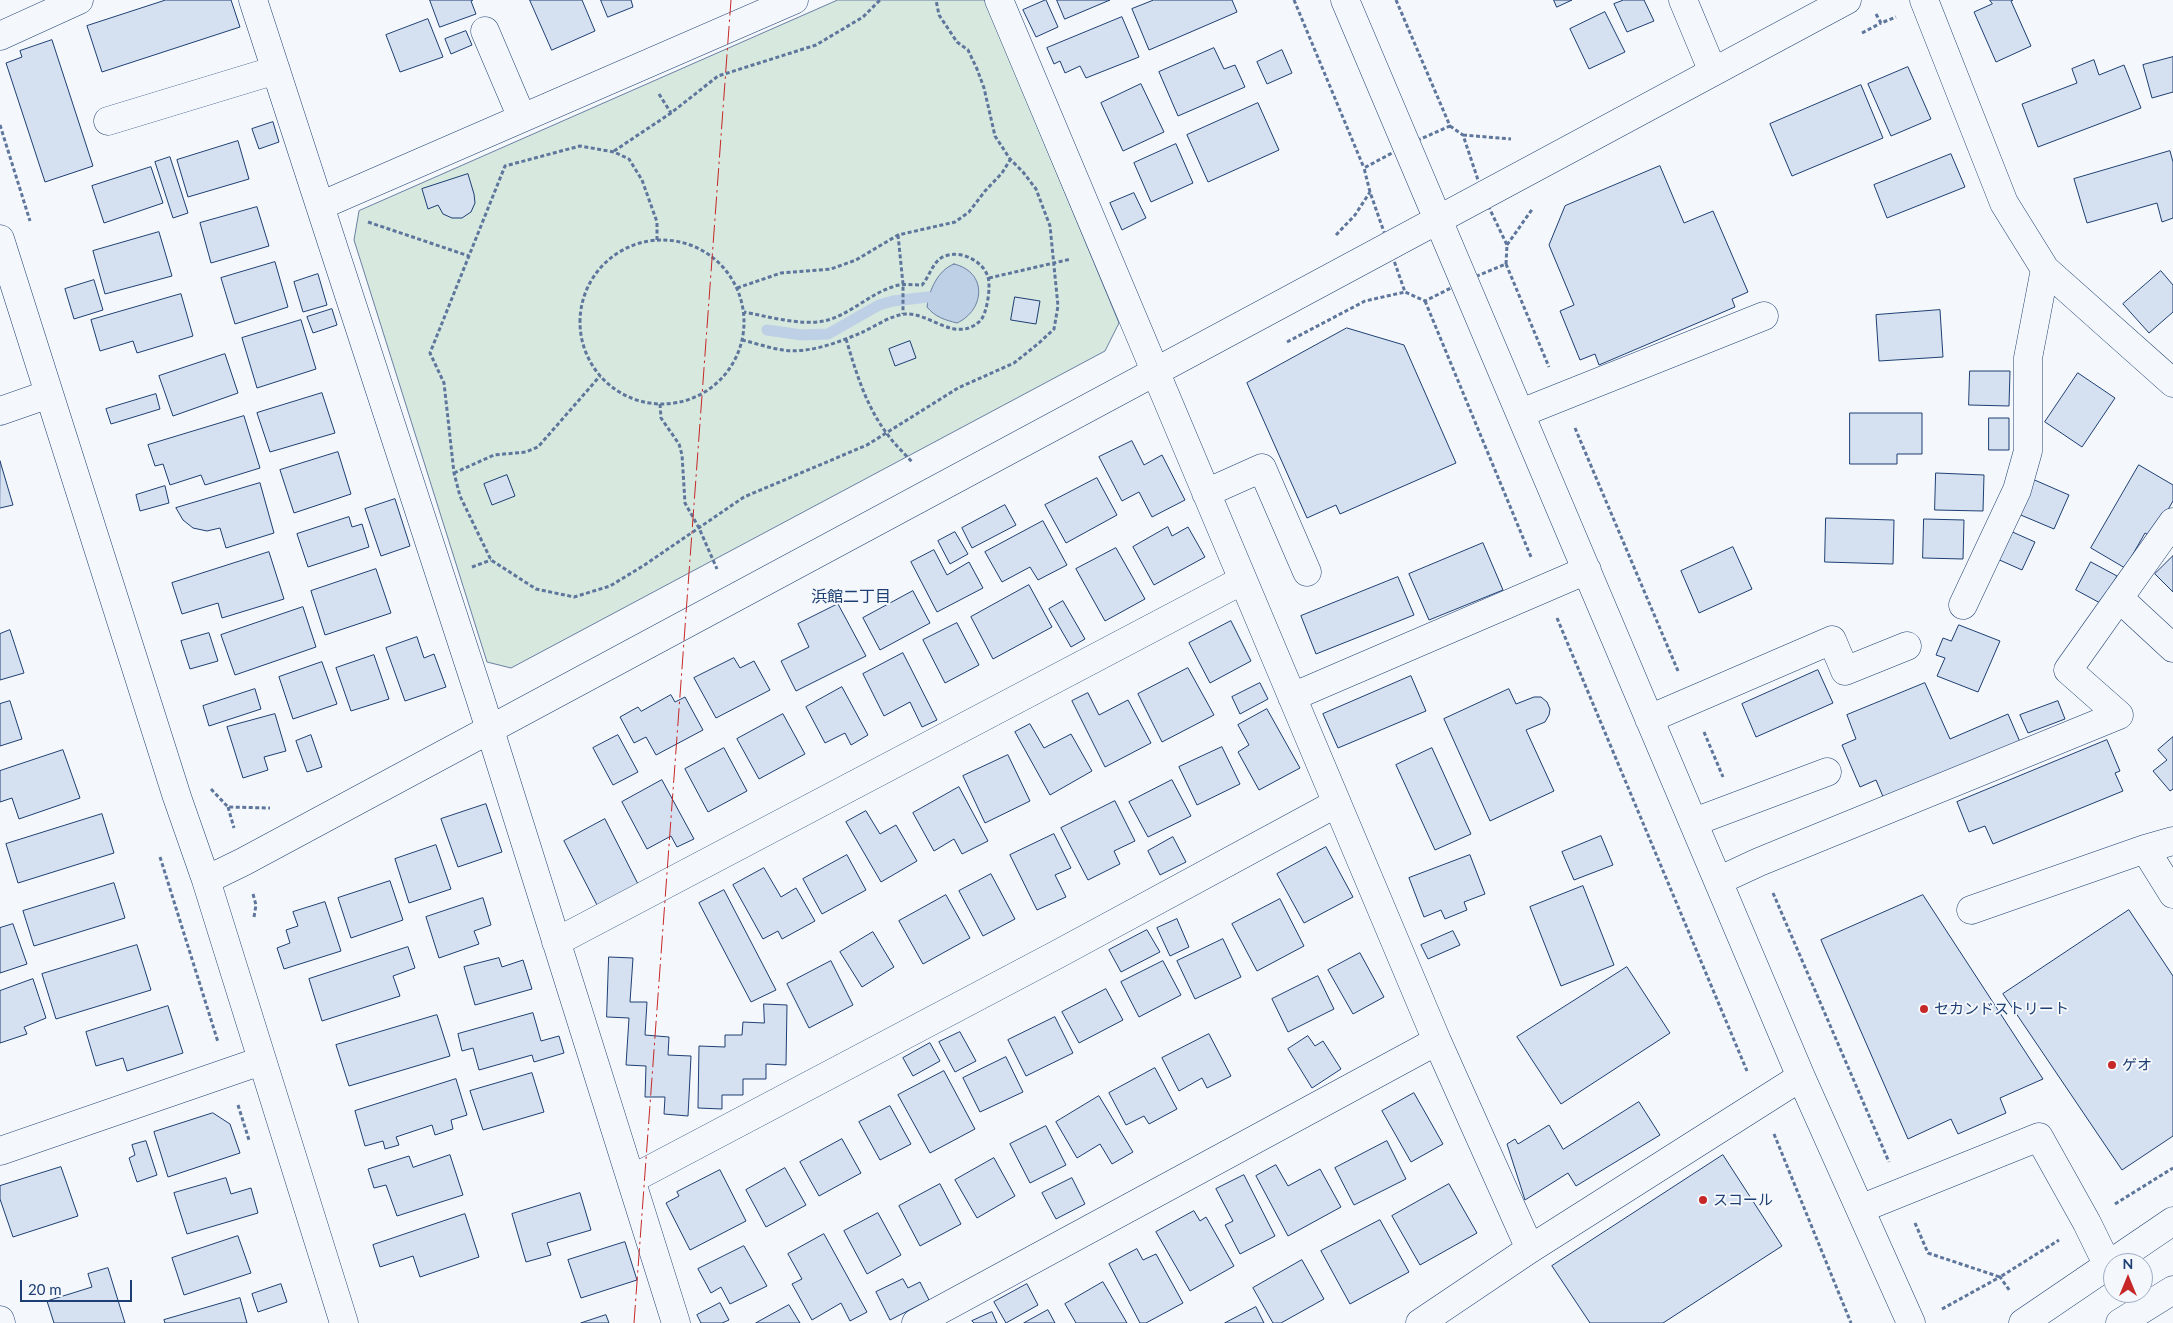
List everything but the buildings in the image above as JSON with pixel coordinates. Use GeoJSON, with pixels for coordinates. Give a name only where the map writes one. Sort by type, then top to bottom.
{"type":"FeatureCollection","features":[{"type":"Feature","properties":{"kind":"street"},"geometry":{"type":"LineString","coordinates":[[0,36],[79,0]]}},
{"type":"Feature","properties":{"kind":"street"},"geometry":{"type":"LineString","coordinates":[[253,0],[490,730],[676,1323]]}},
{"type":"Feature","properties":{"kind":"street"},"geometry":{"type":"LineString","coordinates":[[320,206],[794,0]]}},
{"type":"Feature","properties":{"kind":"street"},"geometry":{"type":"LineString","coordinates":[[999,0],[1437,1041],[1530,1249]]}},
{"type":"Feature","properties":{"kind":"street"},"geometry":{"type":"LineString","coordinates":[[1345,0],[1440,220],[1801,1077],[1860,1209],[1922,1318]]}},
{"type":"Feature","properties":{"kind":"street"},"geometry":{"type":"LineString","coordinates":[[1683,0],[1713,72]]}},
{"type":"Feature","properties":{"kind":"street"},"geometry":{"type":"LineString","coordinates":[[206,880],[490,730],[1847,0]]}},
{"type":"Feature","properties":{"kind":"street"},"geometry":{"type":"LineString","coordinates":[[1924,0],[2004,203],[2045,269],[2173,383]]}},
{"type":"Feature","properties":{"kind":"street"},"geometry":{"type":"LineString","coordinates":[[485,30],[522,118]]}},
{"type":"Feature","properties":{"kind":"street"},"geometry":{"type":"LineString","coordinates":[[108,121],[276,70]]}},
{"type":"Feature","properties":{"kind":"street"},"geometry":{"type":"LineString","coordinates":[[0,239],[177,797],[206,880],[260,1061],[344,1323]]}},
{"type":"Feature","properties":{"kind":"street"},"geometry":{"type":"LineString","coordinates":[[1963,605],[2017,490],[2028,451],[2028,358],[2045,269]]}},
{"type":"Feature","properties":{"kind":"street"},"geometry":{"type":"LineString","coordinates":[[1521,413],[1764,316]]}},
{"type":"Feature","properties":{"kind":"street"},"geometry":{"type":"LineString","coordinates":[[0,411],[49,394]]}},
{"type":"Feature","properties":{"kind":"street"},"geometry":{"type":"LineString","coordinates":[[1206,493],[1262,468],[1307,572]]}},
{"type":"Feature","properties":{"kind":"street"},"geometry":{"type":"LineString","coordinates":[[1718,881],[1768,858],[2119,715],[2068,670],[2173,522]]}},
{"type":"Feature","properties":{"kind":"street"},"geometry":{"type":"LineString","coordinates":[[1292,697],[1588,570]]}},
{"type":"Feature","properties":{"kind":"street"},"geometry":{"type":"LineString","coordinates":[[556,942],[1243,580]]}},
{"type":"Feature","properties":{"kind":"street"},"geometry":{"type":"LineString","coordinates":[[2119,598],[2173,648]]}},
{"type":"Feature","properties":{"kind":"street"},"geometry":{"type":"LineString","coordinates":[[1649,719],[1832,640],[1845,671],[1908,646]]}},
{"type":"Feature","properties":{"kind":"street"},"geometry":{"type":"LineString","coordinates":[[1694,822],[1827,772]]}},
{"type":"Feature","properties":{"kind":"street"},"geometry":{"type":"LineString","coordinates":[[632,1179],[1337,803]]}},
{"type":"Feature","properties":{"kind":"street"},"geometry":{"type":"LineString","coordinates":[[1971,910],[2173,841]]}},
{"type":"Feature","properties":{"kind":"street"},"geometry":{"type":"LineString","coordinates":[[2145,849],[2173,894]]}},
{"type":"Feature","properties":{"kind":"street"},"geometry":{"type":"LineString","coordinates":[[916,1323],[1437,1041]]}},
{"type":"Feature","properties":{"kind":"street"},"geometry":{"type":"LineString","coordinates":[[0,1150],[260,1061]]}},
{"type":"Feature","properties":{"kind":"street"},"geometry":{"type":"LineString","coordinates":[[1420,1323],[1530,1249],[1801,1077]]}},
{"type":"Feature","properties":{"kind":"street"},"geometry":{"type":"LineString","coordinates":[[1860,1209],[2039,1137],[2087,1222],[2103,1256]]}},
{"type":"Feature","properties":{"kind":"street"},"geometry":{"type":"LineString","coordinates":[[2127,1253],[2173,1221]]}},
{"type":"Feature","properties":{"kind":"street"},"geometry":{"type":"LineString","coordinates":[[2026,1320],[2103,1269]]}},
{"type":"Feature","properties":{"kind":"street"},"geometry":{"type":"LineString","coordinates":[[2120,1323],[2173,1290]]}},
{"type":"Feature","properties":{"kind":"path"},"geometry":{"type":"LineString","coordinates":[[614,152],[671,113],[718,76],[816,46],[863,17],[880,0]]}},
{"type":"Feature","properties":{"kind":"path"},"geometry":{"type":"LineString","coordinates":[[657,240],[657,222],[642,180],[629,159],[614,152],[580,146],[505,166],[430,353],[444,383],[454,474],[460,496],[491,560],[536,589],[574,597],[610,586],[744,497],[868,445],[958,388],[1014,363],[1054,328],[1058,306],[1050,226],[1036,188],[1024,172],[1010,159],[995,136],[984,88],[977,69],[968,50],[957,42],[939,15],[936,0]]}},
{"type":"Feature","properties":{"kind":"path"},"geometry":{"type":"LineString","coordinates":[[1294,0],[1364,168]]}},
{"type":"Feature","properties":{"kind":"path"},"geometry":{"type":"LineString","coordinates":[[1396,0],[1450,126]]}},
{"type":"Feature","properties":{"kind":"path"},"geometry":{"type":"LineString","coordinates":[[1463,135],[1509,141],[1518,136]]}},
{"type":"Feature","properties":{"kind":"path"},"geometry":{"type":"LineString","coordinates":[[737,288],[781,273],[831,269],[856,260],[898,235],[955,222],[969,212],[1002,173],[1010,159]]}},
{"type":"Feature","properties":{"kind":"path"},"geometry":{"type":"LineString","coordinates":[[1329,241],[1355,215],[1370,192]]}},
{"type":"Feature","properties":{"kind":"path"},"geometry":{"type":"LineString","coordinates":[[320,206],[469,256]]}},
{"type":"Feature","properties":{"kind":"path"},"geometry":{"type":"LineString","coordinates":[[898,235],[903,284],[903,314]]}},
{"type":"Feature","properties":{"kind":"path"},"geometry":{"type":"LineString","coordinates":[[657,240],[676,241],[695,247],[712,257],[727,271],[737,288],[744,312],[742,340],[734,362],[720,379],[703,393],[682,401],[660,404],[638,400],[617,391],[600,376],[589,360],[582,340],[580,320],[582,300],[590,281],[602,265],[618,252],[637,244],[657,240]]}},
{"type":"Feature","properties":{"kind":"path"},"geometry":{"type":"LineString","coordinates":[[988,278],[1105,250]]}},
{"type":"Feature","properties":{"kind":"path"},"geometry":{"type":"LineString","coordinates":[[742,340],[784,350],[818,348],[846,339],[903,314],[918,315],[935,324],[952,328],[967,328],[980,320],[987,310],[988,278],[980,263],[962,254],[944,256],[934,265],[929,277],[922,285],[903,284],[892,287],[823,322],[805,322],[744,312]]}},
{"type":"Feature","properties":{"kind":"path"},"geometry":{"type":"LineString","coordinates":[[1280,346],[1365,301],[1405,292]]}},
{"type":"Feature","properties":{"kind":"path"},"geometry":{"type":"LineString","coordinates":[[1425,301],[1851,1323]]}},
{"type":"Feature","properties":{"kind":"path"},"geometry":{"type":"LineString","coordinates":[[846,339],[859,383],[869,406],[886,432],[913,464]]}},
{"type":"Feature","properties":{"kind":"path"},"geometry":{"type":"LineString","coordinates":[[454,474],[494,455],[526,452],[538,447],[600,376]]}},
{"type":"Feature","properties":{"kind":"path"},"geometry":{"type":"LineString","coordinates":[[660,404],[661,418],[679,444],[682,456],[684,503],[699,528],[717,570],[726,565]]}},
{"type":"Feature","properties":{"kind":"path"},"geometry":{"type":"LineString","coordinates":[[905,468],[922,459]]}},
{"type":"Feature","properties":{"kind":"path"},"geometry":{"type":"LineString","coordinates":[[177,797],[207,784],[228,807],[273,808]]}},
{"type":"Feature","properties":{"kind":"path"},"geometry":{"type":"LineString","coordinates":[[1922,1318],[2000,1277],[2026,1320]]}},
{"type":"Feature","properties":{"kind":"shaded area"},"geometry":{"type":"Polygon","coordinates":[[[838,0],[985,0],[1119,323],[1105,351],[511,668],[487,662],[354,240],[359,211],[838,0]]]}},
{"type":"Feature","properties":{"kind":"water"},"geometry":{"type":"Polygon","coordinates":[[[954,264],[965,268],[973,275],[979,292],[973,309],[957,323],[941,318],[927,307],[935,281],[943,271],[954,264]]]}},
{"type":"Feature","properties":{"kind":"waterway"},"geometry":{"type":"LineString","coordinates":[[767,330],[802,335],[828,334],[879,305],[893,301],[928,297]]}},
{"type":"Feature","properties":{"kind":"power"},"geometry":{"type":"LineString","coordinates":[[634,1323],[731,0]]}},
{"type":"Feature","properties":{"kind":"place","name":"セカンドストリート"},"geometry":{"type":"Point","coordinates":[1924,1009]}},
{"type":"Feature","properties":{"kind":"place","name":"ゲオ"},"geometry":{"type":"Point","coordinates":[2112,1065]}},
{"type":"Feature","properties":{"kind":"place","name":"スコール"},"geometry":{"type":"Point","coordinates":[1703,1200]}},
{"type":"Feature","properties":{"kind":"district","name":"浜館二丁目"},"geometry":{"type":"Point","coordinates":[851,597]}}]}
